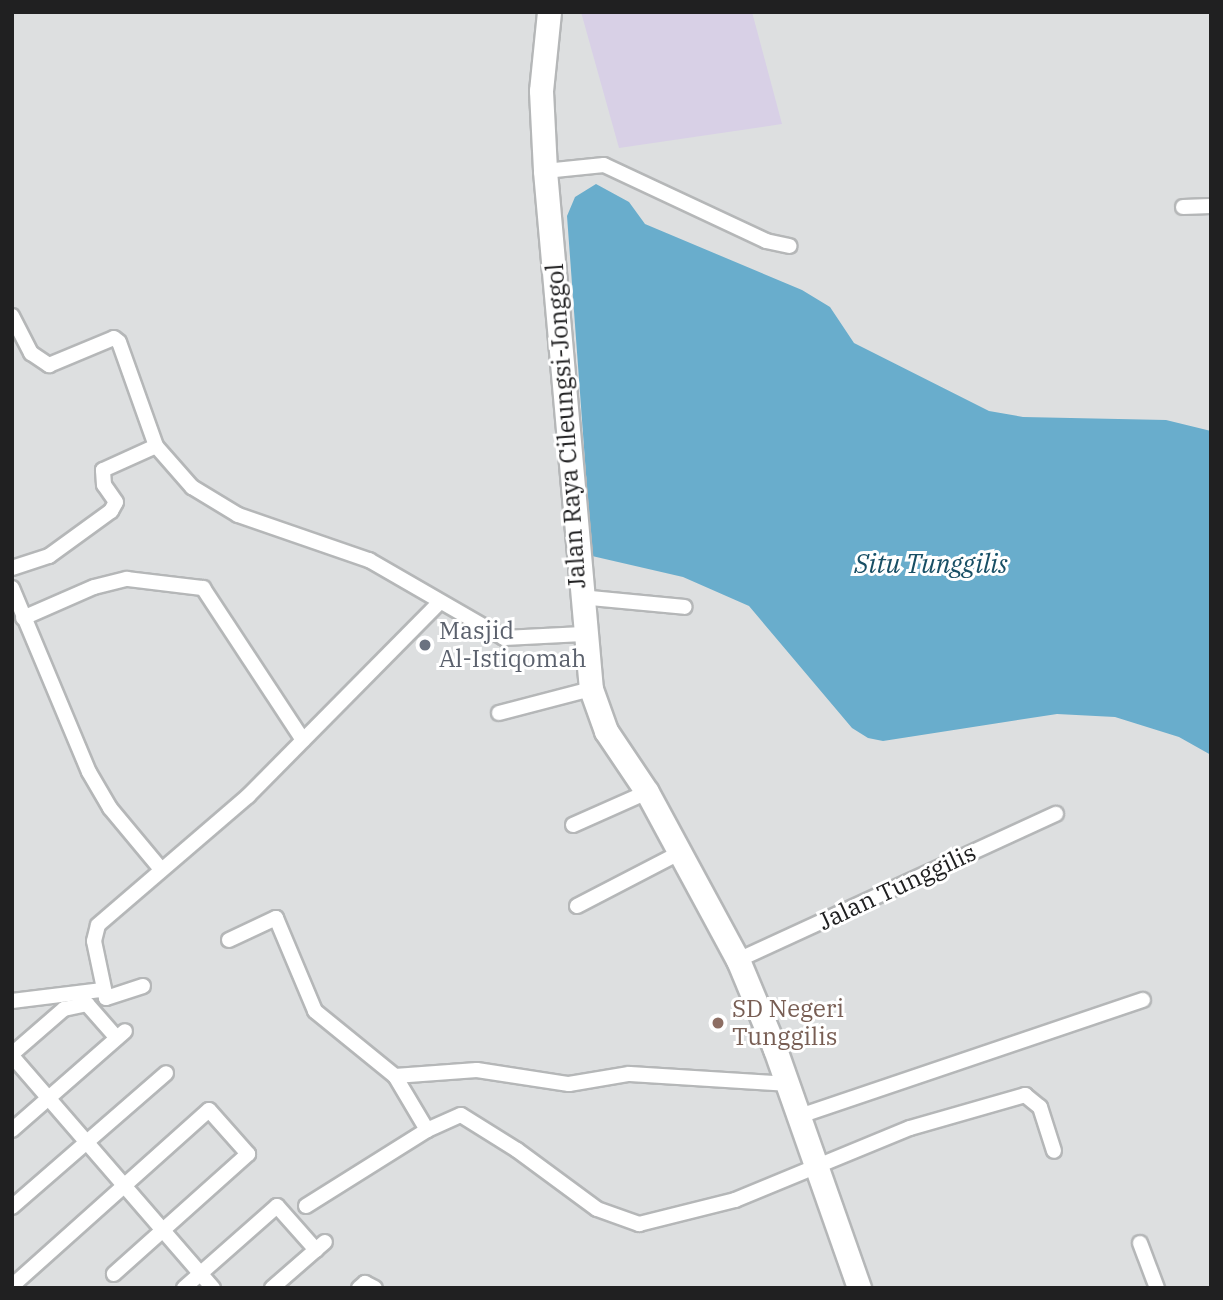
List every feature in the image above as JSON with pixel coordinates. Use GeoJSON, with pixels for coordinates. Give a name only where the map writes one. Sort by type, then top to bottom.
{"type":"FeatureCollection","features":[{"type":"Feature","properties":{"kind":"main road","name":"Jalan Raya Cileungsi-Jonggol"},"geometry":{"type":"LineString","coordinates":[[550,12],[541,91],[545,171],[583,634],[591,690],[606,731],[681,852],[738,960],[800,1116],[859,1288]]}},
{"type":"Feature","properties":{"kind":"street"},"geometry":{"type":"LineString","coordinates":[[545,171],[604,165],[766,241],[789,246]]}},
{"type":"Feature","properties":{"kind":"street"},"geometry":{"type":"LineString","coordinates":[[1183,207],[1211,206]]}},
{"type":"Feature","properties":{"kind":"street"},"geometry":{"type":"LineString","coordinates":[[12,316],[31,353],[50,365],[114,338],[119,342],[156,446],[192,487],[238,515],[369,560],[439,603],[504,638],[583,634]]}},
{"type":"Feature","properties":{"kind":"street"},"geometry":{"type":"LineString","coordinates":[[12,568],[49,556],[111,511],[116,502],[104,485],[103,470],[156,446]]}},
{"type":"Feature","properties":{"kind":"street"},"geometry":{"type":"LineString","coordinates":[[23,618],[94,587],[127,579],[203,588],[303,740]]}},
{"type":"Feature","properties":{"kind":"street"},"geometry":{"type":"LineString","coordinates":[[12,588],[89,772],[110,808],[160,868]]}},
{"type":"Feature","properties":{"kind":"street"},"geometry":{"type":"LineString","coordinates":[[580,597],[685,607]]}},
{"type":"Feature","properties":{"kind":"street"},"geometry":{"type":"LineString","coordinates":[[143,986],[106,998],[102,990],[94,941],[99,925],[160,868],[248,796],[439,603]]}},
{"type":"Feature","properties":{"kind":"street"},"geometry":{"type":"LineString","coordinates":[[499,713],[591,690]]}},
{"type":"Feature","properties":{"kind":"street"},"geometry":{"type":"LineString","coordinates":[[573,825],[646,792]]}},
{"type":"Feature","properties":{"kind":"street","name":"Jalan Tunggilis"},"geometry":{"type":"LineString","coordinates":[[738,960],[1056,814]]}},
{"type":"Feature","properties":{"kind":"street"},"geometry":{"type":"LineString","coordinates":[[577,906],[681,852]]}},
{"type":"Feature","properties":{"kind":"street"},"geometry":{"type":"LineString","coordinates":[[229,940],[276,918],[315,1011],[395,1076],[427,1129]]}},
{"type":"Feature","properties":{"kind":"street"},"geometry":{"type":"LineString","coordinates":[[12,1001],[102,990]]}},
{"type":"Feature","properties":{"kind":"street"},"geometry":{"type":"LineString","coordinates":[[800,1116],[1143,1000]]}},
{"type":"Feature","properties":{"kind":"street"},"geometry":{"type":"LineString","coordinates":[[12,1130],[48,1098],[121,1035],[87,1004],[64,1009],[12,1055],[48,1098],[213,1288]]}},
{"type":"Feature","properties":{"kind":"street"},"geometry":{"type":"LineString","coordinates":[[395,1076],[477,1070],[569,1084],[629,1074],[788,1084]]}},
{"type":"Feature","properties":{"kind":"street"},"geometry":{"type":"LineString","coordinates":[[12,1207],[166,1073]]}},
{"type":"Feature","properties":{"kind":"street"},"geometry":{"type":"LineString","coordinates":[[306,1206],[452,1116],[470,1118],[597,1209],[639,1224],[735,1200],[816,1169],[910,1128],[1025,1095],[1040,1107],[1054,1151]]}},
{"type":"Feature","properties":{"kind":"street"},"geometry":{"type":"LineString","coordinates":[[12,1286],[209,1110],[248,1154],[114,1274]]}},
{"type":"Feature","properties":{"kind":"street"},"geometry":{"type":"LineString","coordinates":[[184,1288],[277,1206],[320,1246],[272,1288]]}},
{"type":"Feature","properties":{"kind":"street"},"geometry":{"type":"LineString","coordinates":[[1140,1243],[1157,1288]]}},
{"type":"Feature","properties":{"kind":"street"},"geometry":{"type":"LineString","coordinates":[[359,1288],[365,1283],[374,1288]]}},
{"type":"Feature","properties":{"kind":"shaded area"},"geometry":{"type":"Polygon","coordinates":[[[581,12],[752,12],[782,124],[619,148],[581,12]]]}},
{"type":"Feature","properties":{"kind":"water","name":"Situ Tunggilis"},"geometry":{"type":"Polygon","coordinates":[[[596,184],[629,202],[645,224],[802,290],[830,307],[854,343],[989,411],[1023,417],[1166,420],[1211,431],[1211,755],[1179,737],[1115,717],[1057,714],[883,741],[868,738],[852,728],[749,606],[683,577],[592,556],[567,216],[575,197],[596,184]]]}},
{"type":"Feature","properties":{"kind":"place","name":"Masjid Al-Istiqomah"},"geometry":{"type":"Point","coordinates":[425,645]}},
{"type":"Feature","properties":{"kind":"place","name":"SD Negeri Tunggilis"},"geometry":{"type":"Point","coordinates":[718,1023]}}]}
